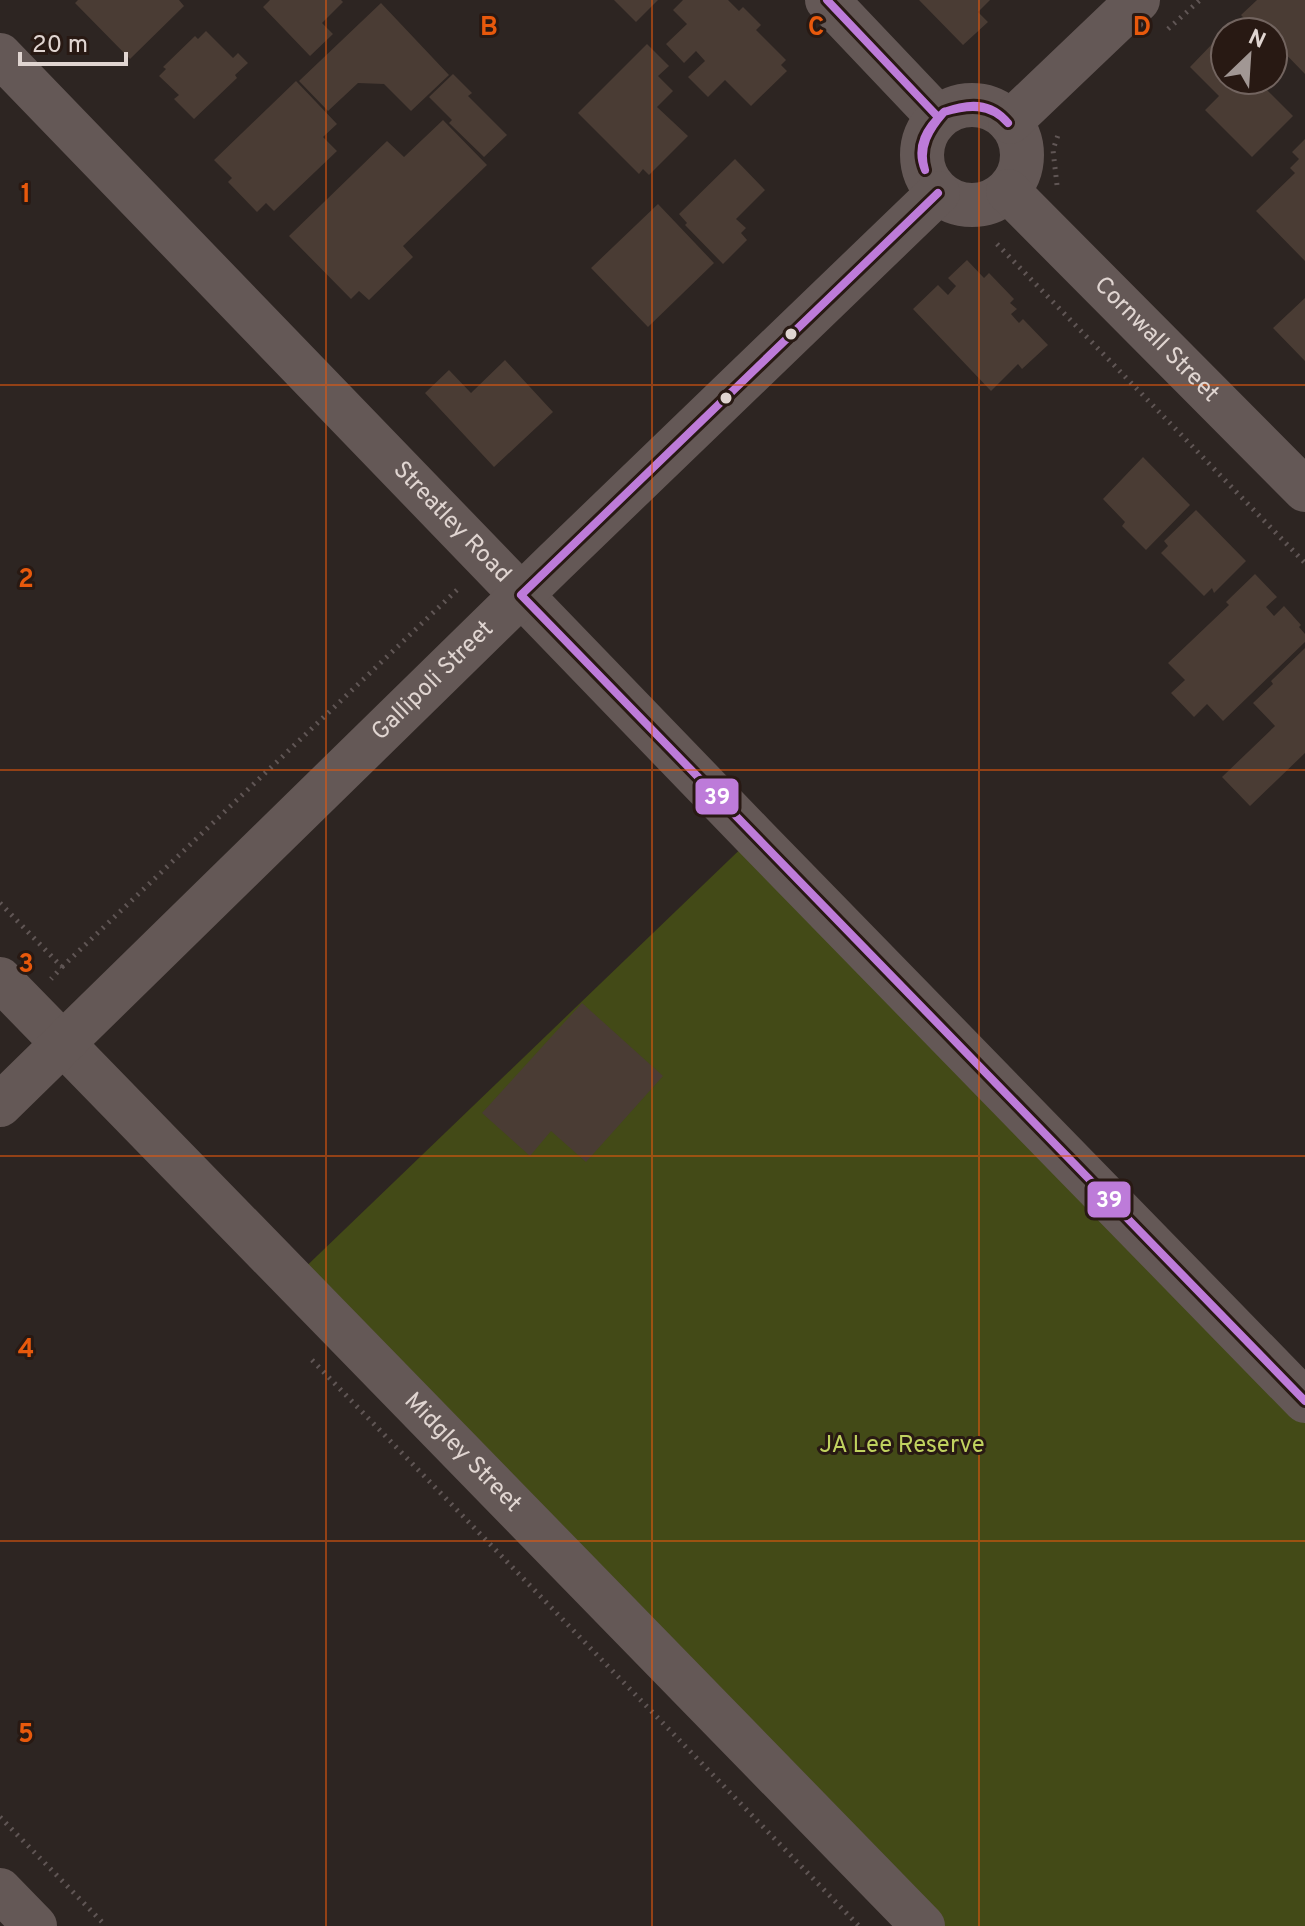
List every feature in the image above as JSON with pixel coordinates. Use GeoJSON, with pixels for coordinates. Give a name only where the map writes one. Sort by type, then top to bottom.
{"type":"FeatureCollection","features":[{"type":"Feature","properties":{"kind":"street"},"geometry":{"type":"LineString","coordinates":[[827,0],[938,117]]}},
{"type":"Feature","properties":{"kind":"street"},"geometry":{"type":"LineString","coordinates":[[1010,122],[1138,0]]}},
{"type":"Feature","properties":{"kind":"street","name":"Streatley Road"},"geometry":{"type":"LineString","coordinates":[[0,55],[1305,1401]]}},
{"type":"Feature","properties":{"kind":"street"},"geometry":{"type":"LineString","coordinates":[[979,105],[991,108],[1010,122],[1021,144],[1022,157],[1015,181],[1008,191],[997,199],[973,206],[949,200],[938,193],[923,170],[921,157],[927,131],[938,117],[955,107],[979,105]]}},
{"type":"Feature","properties":{"kind":"street","name":"Cornwall Street"},"geometry":{"type":"LineString","coordinates":[[1008,191],[1305,490]]}},
{"type":"Feature","properties":{"kind":"street","name":"Gallipoli Street"},"geometry":{"type":"LineString","coordinates":[[0,1105],[521,595],[938,193]]}},
{"type":"Feature","properties":{"kind":"street","name":"Midgley Street"},"geometry":{"type":"LineString","coordinates":[[0,979],[923,1926]]}},
{"type":"Feature","properties":{"kind":"street"},"geometry":{"type":"LineString","coordinates":[[0,1890],[35,1926]]}},
{"type":"Feature","properties":{"kind":"path"},"geometry":{"type":"LineString","coordinates":[[1057,188],[1053,150],[1059,132],[1067,123]]}},
{"type":"Feature","properties":{"kind":"path"},"geometry":{"type":"LineString","coordinates":[[997,244],[1305,563]]}},
{"type":"Feature","properties":{"kind":"path"},"geometry":{"type":"LineString","coordinates":[[62,967],[461,586]]}},
{"type":"Feature","properties":{"kind":"path"},"geometry":{"type":"LineString","coordinates":[[309,1357],[859,1926]]}},
{"type":"Feature","properties":{"kind":"path"},"geometry":{"type":"LineString","coordinates":[[0,1817],[106,1926]]}},
{"type":"Feature","properties":{"kind":"green space","name":"JA Lee Reserve"},"geometry":{"type":"Polygon","coordinates":[[[754,836],[1305,1401],[1305,1926],[923,1926],[292,1280],[754,836]]]}},
{"type":"Feature","properties":{"kind":"building"},"geometry":{"type":"Polygon","coordinates":[[[78,0],[179,0],[184,6],[130,59],[75,3],[78,0]]]}},
{"type":"Feature","properties":{"kind":"building"},"geometry":{"type":"Polygon","coordinates":[[[270,0],[343,2],[322,23],[333,34],[310,56],[263,7],[270,0]]]}},
{"type":"Feature","properties":{"kind":"building"},"geometry":{"type":"Polygon","coordinates":[[[614,0],[658,0],[636,22],[614,0]]]}},
{"type":"Feature","properties":{"kind":"building"},"geometry":{"type":"Polygon","coordinates":[[[683,0],[728,0],[739,11],[743,7],[761,25],[756,30],[786,60],[781,65],[787,71],[751,106],[725,80],[708,97],[688,77],[705,61],[696,51],[684,63],[666,44],[687,24],[673,10],[683,0]]]}},
{"type":"Feature","properties":{"kind":"building"},"geometry":{"type":"Polygon","coordinates":[[[919,0],[990,0],[978,12],[988,22],[963,45],[919,0]]]}},
{"type":"Feature","properties":{"kind":"building"},"geometry":{"type":"Polygon","coordinates":[[[1257,0],[1305,0],[1305,74],[1289,58],[1289,16],[1241,15],[1257,0]]]}},
{"type":"Feature","properties":{"kind":"building"},"geometry":{"type":"Polygon","coordinates":[[[381,3],[449,75],[411,111],[384,84],[358,83],[328,111],[299,81],[381,3]]]}},
{"type":"Feature","properties":{"kind":"building"},"geometry":{"type":"Polygon","coordinates":[[[206,31],[233,58],[238,53],[248,63],[235,75],[237,78],[194,119],[174,99],[179,95],[159,76],[166,69],[163,67],[195,36],[198,39],[206,31]]]}},
{"type":"Feature","properties":{"kind":"building"},"geometry":{"type":"Polygon","coordinates":[[[647,44],[669,66],[658,76],[673,91],[657,107],[688,136],[649,175],[643,169],[639,174],[578,113],[647,44]]]}},
{"type":"Feature","properties":{"kind":"building"},"geometry":{"type":"Polygon","coordinates":[[[1209,47],[1209,86],[1190,67],[1209,47]]]}},
{"type":"Feature","properties":{"kind":"building"},"geometry":{"type":"Polygon","coordinates":[[[453,74],[472,93],[468,96],[507,135],[484,157],[449,123],[452,120],[429,97],[453,74]]]}},
{"type":"Feature","properties":{"kind":"building"},"geometry":{"type":"Polygon","coordinates":[[[296,81],[337,124],[323,137],[337,151],[274,211],[266,203],[257,212],[228,182],[232,178],[214,160],[296,81]]]}},
{"type":"Feature","properties":{"kind":"building"},"geometry":{"type":"Polygon","coordinates":[[[1219,96],[1273,96],[1293,116],[1252,157],[1205,110],[1219,96]]]}},
{"type":"Feature","properties":{"kind":"building"},"geometry":{"type":"Polygon","coordinates":[[[443,120],[487,165],[403,246],[413,257],[369,300],[359,291],[351,299],[289,236],[387,141],[404,157],[443,120]]]}},
{"type":"Feature","properties":{"kind":"building"},"geometry":{"type":"Polygon","coordinates":[[[1305,139],[1305,261],[1256,211],[1295,173],[1290,168],[1299,159],[1292,152],[1305,139]]]}},
{"type":"Feature","properties":{"kind":"building"},"geometry":{"type":"Polygon","coordinates":[[[735,159],[765,190],[736,219],[746,228],[741,233],[747,240],[723,264],[685,225],[687,223],[679,214],[735,159]]]}},
{"type":"Feature","properties":{"kind":"building"},"geometry":{"type":"Polygon","coordinates":[[[658,204],[714,263],[648,327],[591,268],[658,204]]]}},
{"type":"Feature","properties":{"kind":"building"},"geometry":{"type":"Polygon","coordinates":[[[967,260],[984,278],[989,273],[1014,299],[1010,303],[1017,309],[1011,314],[1019,323],[1023,319],[1048,345],[1022,369],[1018,364],[991,391],[913,309],[938,285],[948,295],[956,286],[948,278],[967,260]]]}},
{"type":"Feature","properties":{"kind":"building"},"geometry":{"type":"Polygon","coordinates":[[[1305,298],[1305,361],[1273,328],[1305,298]]]}},
{"type":"Feature","properties":{"kind":"building"},"geometry":{"type":"Polygon","coordinates":[[[505,360],[553,412],[494,467],[425,393],[449,370],[471,393],[505,360]]]}},
{"type":"Feature","properties":{"kind":"building"},"geometry":{"type":"Polygon","coordinates":[[[1143,457],[1190,505],[1146,550],[1122,526],[1125,522],[1103,499],[1143,457]]]}},
{"type":"Feature","properties":{"kind":"building"},"geometry":{"type":"Polygon","coordinates":[[[1196,510],[1246,561],[1214,593],[1212,588],[1204,596],[1161,553],[1168,546],[1164,541],[1196,510]]]}},
{"type":"Feature","properties":{"kind":"building"},"geometry":{"type":"Polygon","coordinates":[[[1255,574],[1277,597],[1266,607],[1274,616],[1284,606],[1301,625],[1299,627],[1305,634],[1305,642],[1223,721],[1207,704],[1194,717],[1171,693],[1185,680],[1168,663],[1229,605],[1226,602],[1255,574]]]}},
{"type":"Feature","properties":{"kind":"building"},"geometry":{"type":"Polygon","coordinates":[[[1305,648],[1305,753],[1250,806],[1222,777],[1275,726],[1253,703],[1305,648]]]}},
{"type":"Feature","properties":{"kind":"building"},"geometry":{"type":"Polygon","coordinates":[[[582,1003],[663,1076],[586,1162],[551,1131],[530,1156],[482,1113],[582,1003]]]}},
{"type":"Feature","properties":{"kind":"transit line","name":"39"},"geometry":{"type":"LineString","coordinates":[[827,0],[938,117]]}},
{"type":"Feature","properties":{"kind":"transit line","name":"39"},"geometry":{"type":"LineString","coordinates":[[944,112],[970,106],[986,107],[1008,123]]}},
{"type":"Feature","properties":{"kind":"transit line","name":"39"},"geometry":{"type":"LineString","coordinates":[[944,112],[978,107],[994,112],[1008,123]]}},
{"type":"Feature","properties":{"kind":"transit line","name":"39"},"geometry":{"type":"LineString","coordinates":[[925,170],[921,153],[924,138],[944,112]]}},
{"type":"Feature","properties":{"kind":"transit line","name":"39"},"geometry":{"type":"LineString","coordinates":[[925,170],[923,154],[926,139],[944,112]]}},
{"type":"Feature","properties":{"kind":"transit line","name":"39"},"geometry":{"type":"LineString","coordinates":[[521,595],[938,193]]}},
{"type":"Feature","properties":{"kind":"transit line","name":"39"},"geometry":{"type":"LineString","coordinates":[[521,595],[1305,1401]]}}]}
